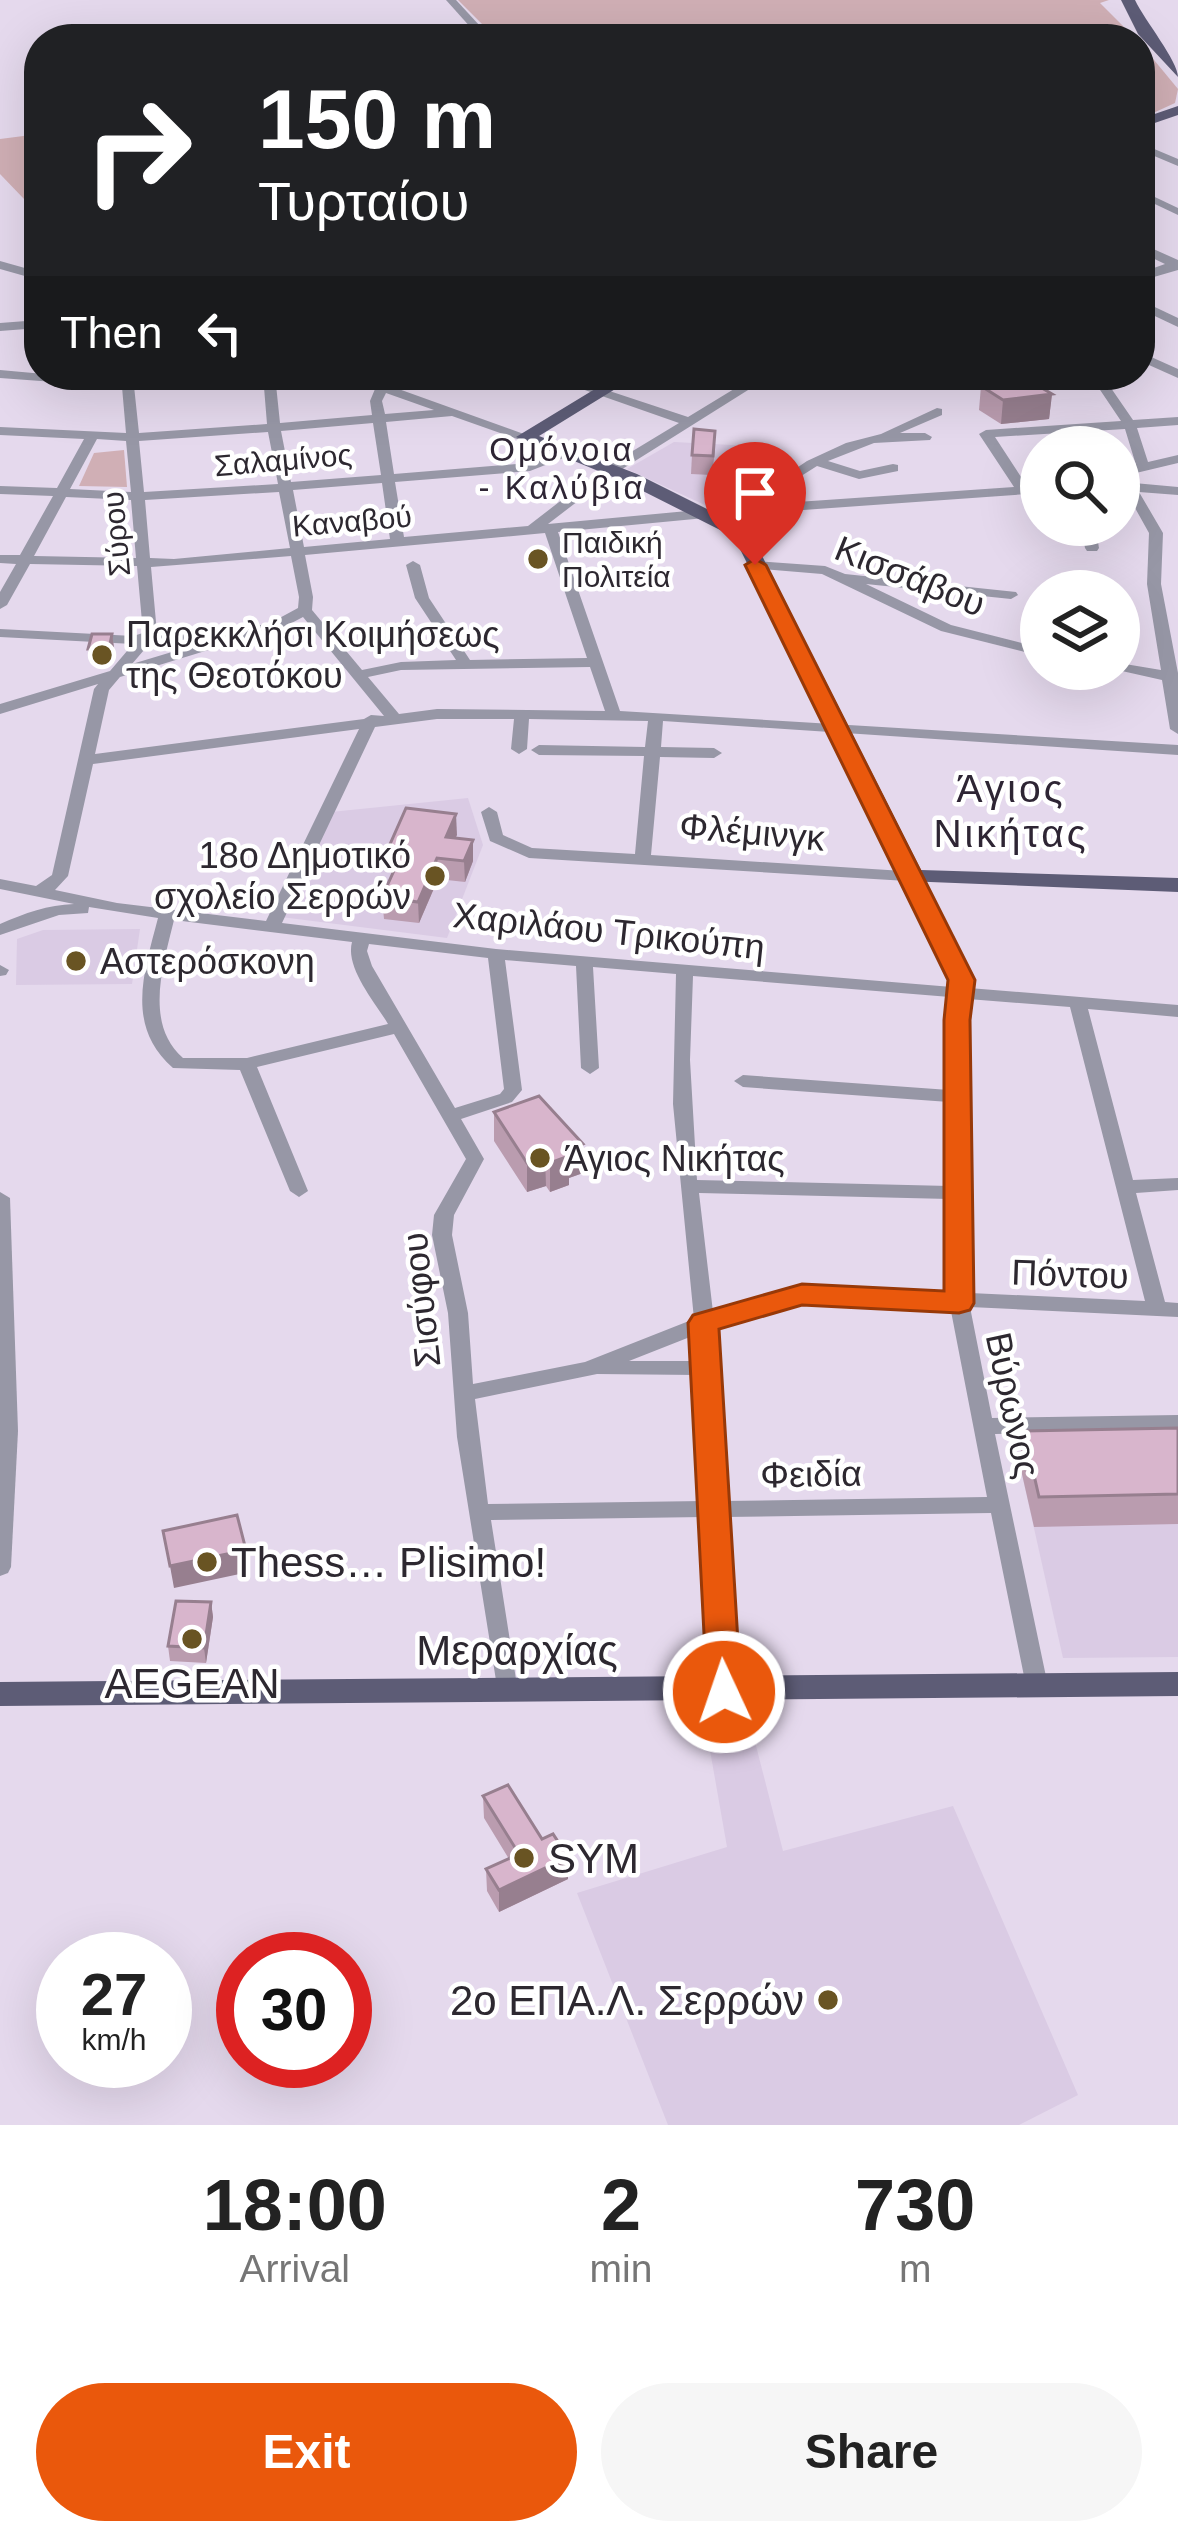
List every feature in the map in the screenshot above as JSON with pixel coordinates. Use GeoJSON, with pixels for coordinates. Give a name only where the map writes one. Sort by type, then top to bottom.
{"type":"FeatureCollection","features":[{"type":"Feature","properties":{"kind":"main road"},"geometry":{"type":"LineString","coordinates":[[1144,0],[1178,54]]}},
{"type":"Feature","properties":{"kind":"main road"},"geometry":{"type":"LineString","coordinates":[[1155,45],[1178,73]]}},
{"type":"Feature","properties":{"kind":"main road"},"geometry":{"type":"LineString","coordinates":[[525,437],[605,390]]}},
{"type":"Feature","properties":{"kind":"main road"},"geometry":{"type":"LineString","coordinates":[[525,437],[708,514],[744,537]]}},
{"type":"Feature","properties":{"kind":"main road","name":"Βύρωνος"},"geometry":{"type":"LineString","coordinates":[[744,537],[914,876]]}},
{"type":"Feature","properties":{"kind":"main road","name":"Φλέμινγκ"},"geometry":{"type":"LineString","coordinates":[[914,876],[1178,885]]}},
{"type":"Feature","properties":{"kind":"main road","name":"Μεραρχίας"},"geometry":{"type":"LineString","coordinates":[[0,1694],[724,1692],[1178,1684]]}},
{"type":"Feature","properties":{"kind":"street"},"geometry":{"type":"LineString","coordinates":[[451,0],[471,24]]}},
{"type":"Feature","properties":{"kind":"street","name":"Σύρου"},"geometry":{"type":"LineString","coordinates":[[128,390],[149,639]]}},
{"type":"Feature","properties":{"kind":"street"},"geometry":{"type":"LineString","coordinates":[[0,709],[250,633],[305,610],[308,603],[270,390]]}},
{"type":"Feature","properties":{"kind":"street"},"geometry":{"type":"LineString","coordinates":[[381,390],[376,420],[398,544]]}},
{"type":"Feature","properties":{"kind":"street"},"geometry":{"type":"LineString","coordinates":[[392,390],[525,437]]}},
{"type":"Feature","properties":{"kind":"street"},"geometry":{"type":"LineString","coordinates":[[591,390],[689,422]]}},
{"type":"Feature","properties":{"kind":"street"},"geometry":{"type":"LineString","coordinates":[[528,533],[611,470],[737,390]]}},
{"type":"Feature","properties":{"kind":"street"},"geometry":{"type":"LineString","coordinates":[[1106,390],[1130,425],[1143,467]]}},
{"type":"Feature","properties":{"kind":"street"},"geometry":{"type":"LineString","coordinates":[[0,431],[133,438],[454,412]]}},
{"type":"Feature","properties":{"kind":"street"},"geometry":{"type":"LineString","coordinates":[[884,437],[938,412]]}},
{"type":"Feature","properties":{"kind":"street"},"geometry":{"type":"LineString","coordinates":[[1114,426],[1178,421]]}},
{"type":"Feature","properties":{"kind":"street"},"geometry":{"type":"LineString","coordinates":[[1020,432],[986,434],[1020,488]]}},
{"type":"Feature","properties":{"kind":"street"},"geometry":{"type":"LineString","coordinates":[[0,605],[92,436]]}},
{"type":"Feature","properties":{"kind":"street"},"geometry":{"type":"LineString","coordinates":[[744,537],[756,509],[818,463],[864,441],[925,437]]}},
{"type":"Feature","properties":{"kind":"street","name":"Σαλαμίνος"},"geometry":{"type":"LineString","coordinates":[[0,490],[140,497],[535,466],[568,453]]}},
{"type":"Feature","properties":{"kind":"street"},"geometry":{"type":"LineString","coordinates":[[1140,469],[1176,460],[1178,482]]}},
{"type":"Feature","properties":{"kind":"street"},"geometry":{"type":"LineString","coordinates":[[818,463],[859,475],[893,468]]}},
{"type":"Feature","properties":{"kind":"street"},"geometry":{"type":"LineString","coordinates":[[851,503],[859,475]]}},
{"type":"Feature","properties":{"kind":"street"},"geometry":{"type":"LineString","coordinates":[[1140,483],[1178,491]]}},
{"type":"Feature","properties":{"kind":"street","name":"Καναβού"},"geometry":{"type":"LineString","coordinates":[[0,560],[146,565],[756,509],[1020,491]]}},
{"type":"Feature","properties":{"kind":"street"},"geometry":{"type":"LineString","coordinates":[[1140,508],[1156,533],[1152,572],[1178,729]]}},
{"type":"Feature","properties":{"kind":"street"},"geometry":{"type":"LineString","coordinates":[[551,531],[614,715]]}},
{"type":"Feature","properties":{"kind":"street"},"geometry":{"type":"LineString","coordinates":[[413,565],[422,598],[466,665]]}},
{"type":"Feature","properties":{"kind":"street","name":"Κισσάβου"},"geometry":{"type":"LineString","coordinates":[[755,565],[815,568],[946,628],[1020,647]]}},
{"type":"Feature","properties":{"kind":"street"},"geometry":{"type":"LineString","coordinates":[[842,579],[895,579],[1011,595]]}},
{"type":"Feature","properties":{"kind":"street"},"geometry":{"type":"LineString","coordinates":[[305,610],[393,717]]}},
{"type":"Feature","properties":{"kind":"street"},"geometry":{"type":"LineString","coordinates":[[1158,611],[1178,614]]}},
{"type":"Feature","properties":{"kind":"street"},"geometry":{"type":"LineString","coordinates":[[0,632],[149,639],[220,631],[250,633]]}},
{"type":"Feature","properties":{"kind":"street"},"geometry":{"type":"LineString","coordinates":[[15,888],[53,884],[60,876],[102,689],[149,639]]}},
{"type":"Feature","properties":{"kind":"street"},"geometry":{"type":"LineString","coordinates":[[358,675],[401,666],[596,662]]}},
{"type":"Feature","properties":{"kind":"street"},"geometry":{"type":"LineString","coordinates":[[1140,671],[1173,678]]}},
{"type":"Feature","properties":{"kind":"street"},"geometry":{"type":"LineString","coordinates":[[87,760],[393,717],[522,715],[663,716],[1178,750]]}},
{"type":"Feature","properties":{"kind":"street"},"geometry":{"type":"LineString","coordinates":[[519,749],[522,715]]}},
{"type":"Feature","properties":{"kind":"street"},"geometry":{"type":"LineString","coordinates":[[643,857],[652,752],[663,716]]}},
{"type":"Feature","properties":{"kind":"street"},"geometry":{"type":"LineString","coordinates":[[271,928],[370,720]]}},
{"type":"Feature","properties":{"kind":"street"},"geometry":{"type":"LineString","coordinates":[[539,750],[714,754]]}},
{"type":"Feature","properties":{"kind":"street","name":"Φλέμινγκ"},"geometry":{"type":"LineString","coordinates":[[489,812],[496,838],[520,851],[914,876]]}},
{"type":"Feature","properties":{"kind":"street"},"geometry":{"type":"LineString","coordinates":[[60,865],[70,886],[92,901]]}},
{"type":"Feature","properties":{"kind":"street","name":"Βύρωνος"},"geometry":{"type":"LineString","coordinates":[[914,876],[960,974],[959,1303],[1037,1686]]}},
{"type":"Feature","properties":{"kind":"street"},"geometry":{"type":"LineString","coordinates":[[0,942],[37,911],[15,888]]}},
{"type":"Feature","properties":{"kind":"street","name":"Χαριλάου Τρικούπη"},"geometry":{"type":"LineString","coordinates":[[15,888],[117,908],[496,954],[1178,1011]]}},
{"type":"Feature","properties":{"kind":"street"},"geometry":{"type":"LineString","coordinates":[[15,926],[64,909],[117,908]]}},
{"type":"Feature","properties":{"kind":"street"},"geometry":{"type":"LineString","coordinates":[[167,914],[150,1015],[162,1045],[179,1064],[247,1064],[400,1027]]}},
{"type":"Feature","properties":{"kind":"street","name":"Σισύφου"},"geometry":{"type":"LineString","coordinates":[[362,938],[359,958],[454,1115],[475,1159],[442,1227],[458,1313],[479,1512],[508,1692]]}},
{"type":"Feature","properties":{"kind":"street"},"geometry":{"type":"LineString","coordinates":[[454,1115],[506,1098],[513,1090],[496,954]]}},
{"type":"Feature","properties":{"kind":"street"},"geometry":{"type":"LineString","coordinates":[[584,963],[590,1068]]}},
{"type":"Feature","properties":{"kind":"street"},"geometry":{"type":"LineString","coordinates":[[685,973],[682,1048],[704,1323],[724,1692]]}},
{"type":"Feature","properties":{"kind":"street"},"geometry":{"type":"LineString","coordinates":[[1078,1003],[1127,1187],[1168,1310]]}},
{"type":"Feature","properties":{"kind":"street"},"geometry":{"type":"LineString","coordinates":[[247,1064],[299,1191]]}},
{"type":"Feature","properties":{"kind":"street"},"geometry":{"type":"LineString","coordinates":[[743,1082],[958,1096]]}},
{"type":"Feature","properties":{"kind":"street"},"geometry":{"type":"LineString","coordinates":[[1127,1187],[1178,1184]]}},
{"type":"Feature","properties":{"kind":"street"},"geometry":{"type":"LineString","coordinates":[[690,1186],[958,1193]]}},
{"type":"Feature","properties":{"kind":"street"},"geometry":{"type":"LineString","coordinates":[[0,1198],[8,1430],[0,1567]]}},
{"type":"Feature","properties":{"kind":"street","name":"Πόντου"},"geometry":{"type":"LineString","coordinates":[[588,1369],[704,1323],[802,1294],[1168,1310]]}},
{"type":"Feature","properties":{"kind":"street"},"geometry":{"type":"LineString","coordinates":[[464,1394],[588,1369],[706,1368]]}},
{"type":"Feature","properties":{"kind":"street"},"geometry":{"type":"LineString","coordinates":[[982,1426],[1178,1423]]}},
{"type":"Feature","properties":{"kind":"street","name":"Φειδία"},"geometry":{"type":"LineString","coordinates":[[479,1512],[1000,1504]]}},
{"type":"Feature","properties":{"kind":"shaded area"},"geometry":{"type":"Polygon","coordinates":[[[458,0],[1109,0],[1100,3],[1121,24],[482,24],[458,0]]]}},
{"type":"Feature","properties":{"kind":"shaded area"},"geometry":{"type":"Polygon","coordinates":[[[1155,61],[1178,89],[1175,103],[1155,112],[1155,61]]]}},
{"type":"Feature","properties":{"kind":"shaded area"},"geometry":{"type":"Polygon","coordinates":[[[24,136],[24,199],[0,174],[0,139],[24,136]]]}},
{"type":"Feature","properties":{"kind":"shaded area"},"geometry":{"type":"Polygon","coordinates":[[[674,442],[750,446],[746,499],[707,506],[627,469],[674,442]]]}},
{"type":"Feature","properties":{"kind":"shaded area"},"geometry":{"type":"Polygon","coordinates":[[[124,450],[127,487],[79,486],[94,453],[124,450]]]}},
{"type":"Feature","properties":{"kind":"shaded area"},"geometry":{"type":"Polygon","coordinates":[[[468,798],[483,845],[447,938],[281,917],[331,812],[468,798]]]}},
{"type":"Feature","properties":{"kind":"shaded area","name":"Αστερόσκονη"},"geometry":{"type":"Polygon","coordinates":[[[140,929],[132,984],[16,985],[17,939],[43,930],[140,929]]]}},
{"type":"Feature","properties":{"kind":"shaded area"},"geometry":{"type":"Polygon","coordinates":[[[1178,1458],[1178,1657],[1063,1658],[1019,1461],[1178,1458]]]}},
{"type":"Feature","properties":{"kind":"shaded area","name":"2ο ΕΠΑ.Λ. Σερρών"},"geometry":{"type":"Polygon","coordinates":[[[753,1734],[783,1851],[953,1806],[1078,2095],[1019,2125],[668,2125],[577,1893],[727,1847],[708,1739],[753,1734]]]}},
{"type":"Feature","properties":{"kind":"building"},"geometry":{"type":"Polygon","coordinates":[[[987,390],[1052,394],[1003,400],[987,390]]]}},
{"type":"Feature","properties":{"kind":"building"},"geometry":{"type":"Polygon","coordinates":[[[694,429],[715,431],[713,456],[692,455],[694,429]]]}},
{"type":"Feature","properties":{"kind":"building"},"geometry":{"type":"Polygon","coordinates":[[[92,634],[112,634],[109,649],[88,649],[92,634]]]}},
{"type":"Feature","properties":{"kind":"building"},"geometry":{"type":"Polygon","coordinates":[[[406,808],[456,814],[446,837],[473,840],[464,861],[437,858],[418,902],[382,897],[402,853],[387,851],[406,808]]]}},
{"type":"Feature","properties":{"kind":"building"},"geometry":{"type":"Polygon","coordinates":[[[539,1096],[583,1144],[550,1163],[545,1157],[527,1163],[494,1112],[539,1096]]]}},
{"type":"Feature","properties":{"kind":"building"},"geometry":{"type":"Polygon","coordinates":[[[1178,1428],[1178,1494],[1039,1497],[1024,1431],[1178,1428]]]}},
{"type":"Feature","properties":{"kind":"building"},"geometry":{"type":"Polygon","coordinates":[[[237,1515],[246,1550],[170,1566],[163,1531],[237,1515]]]}},
{"type":"Feature","properties":{"kind":"building"},"geometry":{"type":"Polygon","coordinates":[[[176,1601],[211,1602],[204,1648],[168,1646],[176,1601]]]}},
{"type":"Feature","properties":{"kind":"building"},"geometry":{"type":"Polygon","coordinates":[[[508,1785],[542,1839],[553,1834],[568,1857],[499,1890],[486,1869],[519,1854],[483,1796],[508,1785]]]}},
{"type":"Feature","properties":{"kind":"place","name":"Παιδική Πολιτεία"},"geometry":{"type":"Point","coordinates":[538,559]}},
{"type":"Feature","properties":{"kind":"place","name":"Παρεκκλήσι Κοιμήσεως της Θεοτόκου"},"geometry":{"type":"Point","coordinates":[102,655]}},
{"type":"Feature","properties":{"kind":"place","name":"18ο Δημοτικό σχολείο Σερρών"},"geometry":{"type":"Point","coordinates":[435,876]}},
{"type":"Feature","properties":{"kind":"place","name":"Αστερόσκονη"},"geometry":{"type":"Point","coordinates":[76,961]}},
{"type":"Feature","properties":{"kind":"place","name":"Άγιος Νικήτας"},"geometry":{"type":"Point","coordinates":[540,1158]}},
{"type":"Feature","properties":{"kind":"place","name":"Thess… Plisimo!"},"geometry":{"type":"Point","coordinates":[207,1562]}},
{"type":"Feature","properties":{"kind":"place","name":"AEGEAN"},"geometry":{"type":"Point","coordinates":[192,1639]}},
{"type":"Feature","properties":{"kind":"place","name":"SYM"},"geometry":{"type":"Point","coordinates":[524,1858]}},
{"type":"Feature","properties":{"kind":"place","name":"2ο ΕΠΑ.Λ. Σερρών"},"geometry":{"type":"Point","coordinates":[828,2000]}},
{"type":"Feature","properties":{"kind":"district","name":"Ομόνοια - Καλύβια"},"geometry":{"type":"Point","coordinates":[562,468]}},
{"type":"Feature","properties":{"kind":"district","name":"Άγιος Νικήτας"},"geometry":{"type":"Point","coordinates":[1011,810]}},
{"type":"Feature","properties":{"kind":"route"},"geometry":{"type":"LineString","coordinates":[[724,1692],[704,1323],[802,1294],[959,1303],[957,1010],[962,980],[755,565]]}}]}
